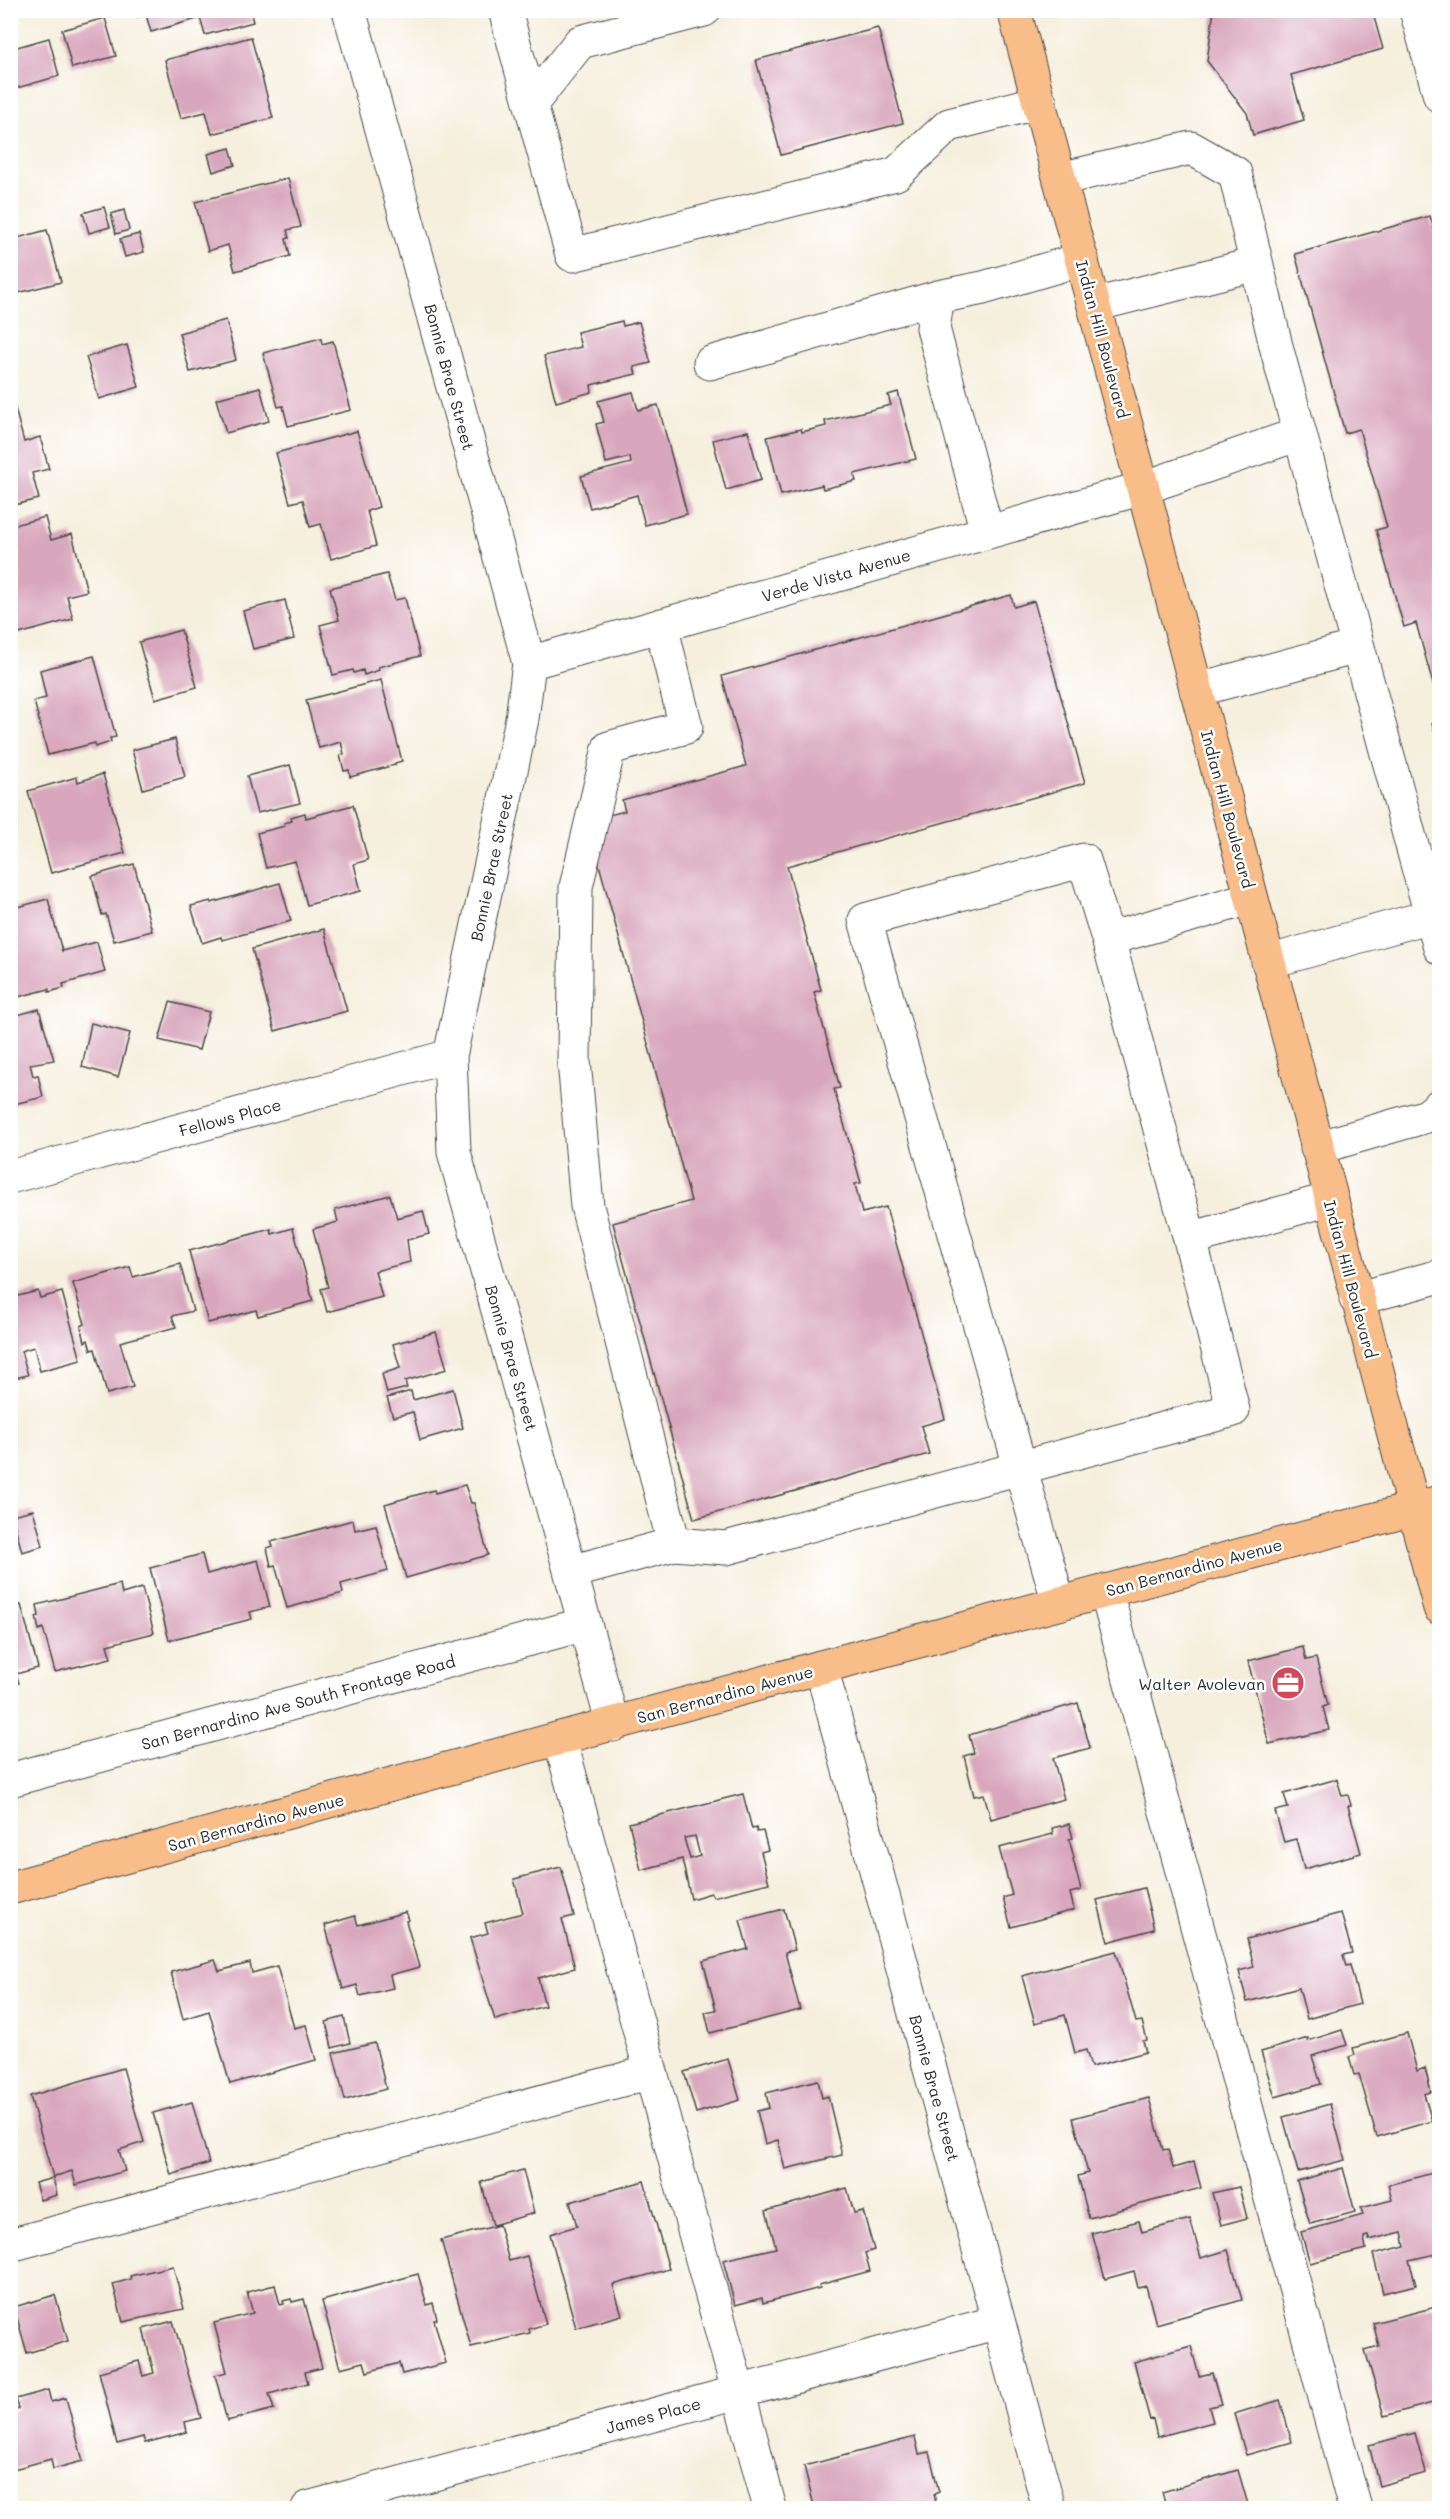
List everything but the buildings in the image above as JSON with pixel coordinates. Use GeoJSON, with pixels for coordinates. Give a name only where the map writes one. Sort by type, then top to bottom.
{"type":"FeatureCollection","features":[{"type":"Feature","properties":{"kind":"main road","name":"Indian Hill Boulevard"},"geometry":{"type":"LineString","coordinates":[[1014,10],[1143,488],[1356,1299],[1426,1505],[1440,1608]]}},
{"type":"Feature","properties":{"kind":"main road","name":"San Bernardino Avenue"},"geometry":{"type":"LineString","coordinates":[[10,1888],[1426,1505]]}},
{"type":"Feature","properties":{"kind":"street","name":"Bonnie Brae Street"},"geometry":{"type":"LineString","coordinates":[[349,10],[529,663],[522,719],[450,1056],[454,1152],[613,1725]]}},
{"type":"Feature","properties":{"kind":"street"},"geometry":{"type":"LineString","coordinates":[[505,10],[572,255],[896,174],[949,125],[1040,102]]}},
{"type":"Feature","properties":{"kind":"street"},"geometry":{"type":"LineString","coordinates":[[531,104],[580,42],[704,10]]}},
{"type":"Feature","properties":{"kind":"street"},"geometry":{"type":"LineString","coordinates":[[1416,10],[1440,96]]}},
{"type":"Feature","properties":{"kind":"street"},"geometry":{"type":"LineString","coordinates":[[1060,179],[1191,148],[1234,173],[1299,434],[1440,948]]}},
{"type":"Feature","properties":{"kind":"street"},"geometry":{"type":"LineString","coordinates":[[710,363],[938,297],[983,288],[1082,259]]}},
{"type":"Feature","properties":{"kind":"street"},"geometry":{"type":"LineString","coordinates":[[1094,305],[1256,264]]}},
{"type":"Feature","properties":{"kind":"street"},"geometry":{"type":"LineString","coordinates":[[938,297],[933,328],[987,532]]}},
{"type":"Feature","properties":{"kind":"street","name":"Verde Vista Avenue"},"geometry":{"type":"LineString","coordinates":[[529,663],[1143,488],[1299,434]]}},
{"type":"Feature","properties":{"kind":"street"},"geometry":{"type":"LineString","coordinates":[[661,625],[686,727],[609,748],[576,887],[574,1061],[587,1206],[674,1544]]}},
{"type":"Feature","properties":{"kind":"street"},"geometry":{"type":"LineString","coordinates":[[1196,690],[1357,647]]}},
{"type":"Feature","properties":{"kind":"street"},"geometry":{"type":"LineString","coordinates":[[571,1572],[674,1544],[726,1548],[1020,1467],[1233,1410],[1190,1239],[1108,939],[1084,860],[866,920],[1020,1467],[1059,1604]]}},
{"type":"Feature","properties":{"kind":"street"},"geometry":{"type":"LineString","coordinates":[[1108,939],[1251,898]]}},
{"type":"Feature","properties":{"kind":"street"},"geometry":{"type":"LineString","coordinates":[[1268,962],[1431,916]]}},
{"type":"Feature","properties":{"kind":"street","name":"Fellows Place"},"geometry":{"type":"LineString","coordinates":[[10,1177],[450,1056]]}},
{"type":"Feature","properties":{"kind":"street"},"geometry":{"type":"LineString","coordinates":[[1317,1148],[1427,1116],[1440,1105]]}},
{"type":"Feature","properties":{"kind":"street"},"geometry":{"type":"LineString","coordinates":[[1190,1239],[1330,1199]]}},
{"type":"Feature","properties":{"kind":"street"},"geometry":{"type":"LineString","coordinates":[[1356,1299],[1440,1276]]}},
{"type":"Feature","properties":{"kind":"street"},"geometry":{"type":"LineString","coordinates":[[1106,1591],[1355,2508]]}},
{"type":"Feature","properties":{"kind":"street","name":"San Bernardino Ave South Frontage Road"},"geometry":{"type":"LineString","coordinates":[[10,1780],[585,1624]]}},
{"type":"Feature","properties":{"kind":"street","name":"Bonnie Brae Street"},"geometry":{"type":"LineString","coordinates":[[821,1667],[1049,2508]]}},
{"type":"Feature","properties":{"kind":"street"},"geometry":{"type":"LineString","coordinates":[[560,1739],[770,2508]]}},
{"type":"Feature","properties":{"kind":"street"},"geometry":{"type":"LineString","coordinates":[[10,2245],[651,2073]]}},
{"type":"Feature","properties":{"kind":"street","name":"James Place"},"geometry":{"type":"LineString","coordinates":[[308,2508],[998,2322]]}},
{"type":"Feature","properties":{"kind":"place","name":"Walter Avolevan"},"geometry":{"type":"Point","coordinates":[1288,1683]}}]}
